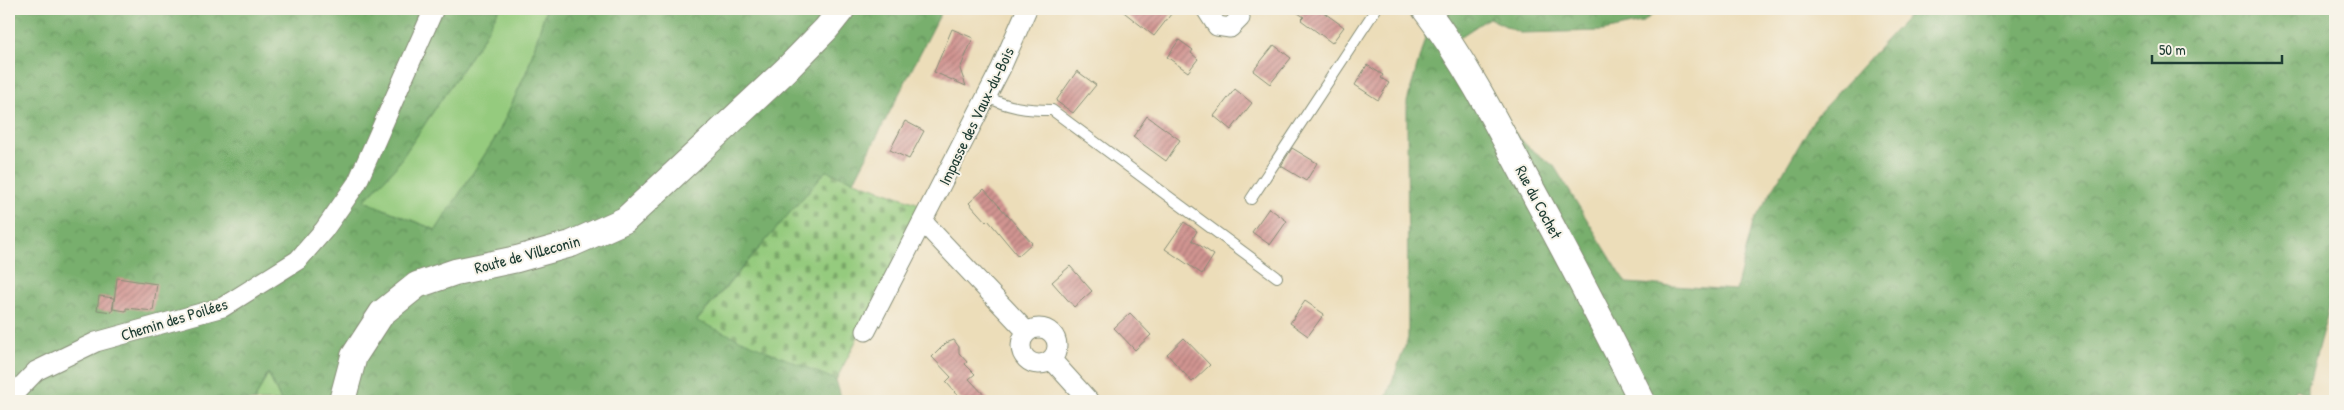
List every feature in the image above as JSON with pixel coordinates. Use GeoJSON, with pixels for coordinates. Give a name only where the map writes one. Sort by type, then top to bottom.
{"type":"FeatureCollection","features":[{"type":"Feature","properties":{"kind":"main road","name":"Route de Villeconin"},"geometry":{"type":"LineString","coordinates":[[342,401],[354,356],[382,314],[416,286],[456,272],[517,259],[571,244],[625,220],[786,70],[826,29],[842,9]]}},
{"type":"Feature","properties":{"kind":"main road","name":"Rue du Cochet"},"geometry":{"type":"LineString","coordinates":[[1425,9],[1449,41],[1504,137],[1585,288],[1642,401]]}},
{"type":"Feature","properties":{"kind":"street","name":"Chemin des Poilées"},"geometry":{"type":"LineString","coordinates":[[9,398],[36,371],[96,342],[223,307],[298,260],[324,230],[357,183],[434,9]]}},
{"type":"Feature","properties":{"kind":"street","name":"Impasse des Vaux-du-Bois"},"geometry":{"type":"LineString","coordinates":[[866,331],[986,96],[1027,9]]}},
{"type":"Feature","properties":{"kind":"street"},"geometry":{"type":"LineString","coordinates":[[1206,9],[1217,26],[1230,28],[1240,18],[1236,9]]}},
{"type":"Feature","properties":{"kind":"street"},"geometry":{"type":"LineString","coordinates":[[923,222],[1027,332]]}},
{"type":"Feature","properties":{"kind":"street"},"geometry":{"type":"LineString","coordinates":[[1038,328],[1050,332],[1056,342],[1055,354],[1051,359],[1041,364],[1035,364],[1025,358],[1021,342],[1027,332],[1038,328]]}},
{"type":"Feature","properties":{"kind":"street"},"geometry":{"type":"LineString","coordinates":[[1051,359],[1089,401]]}},
{"type":"Feature","properties":{"kind":"lane"},"geometry":{"type":"LineString","coordinates":[[1251,199],[1376,9]]}},
{"type":"Feature","properties":{"kind":"lane"},"geometry":{"type":"LineString","coordinates":[[986,96],[1002,105],[1027,110],[1052,110],[1277,277]]}},
{"type":"Feature","properties":{"kind":"green space"},"geometry":{"type":"Polygon","coordinates":[[[9,9],[499,9],[483,38],[395,168],[364,201],[436,230],[498,134],[528,68],[546,9],[943,9],[854,181],[826,171],[697,320],[836,380],[842,401],[281,401],[268,373],[254,401],[9,401],[9,9]]]}},
{"type":"Feature","properties":{"kind":"green space"},"geometry":{"type":"Polygon","coordinates":[[[499,9],[546,9],[528,68],[498,134],[436,230],[364,201],[395,168],[483,38],[499,9]]]}},
{"type":"Feature","properties":{"kind":"green space"},"geometry":{"type":"Polygon","coordinates":[[[1433,9],[1661,9],[1641,23],[1603,31],[1520,33],[1489,18],[1440,50],[1527,146],[1554,166],[1626,283],[1736,290],[1753,223],[1817,115],[1915,9],[2335,9],[2335,286],[2308,386],[2308,396],[2295,388],[2291,401],[1385,401],[1408,338],[1407,102],[1433,9]]]}},
{"type":"Feature","properties":{"kind":"green space"},"geometry":{"type":"Polygon","coordinates":[[[826,171],[925,206],[836,380],[697,321],[826,171]]]}},
{"type":"Feature","properties":{"kind":"green space"},"geometry":{"type":"Polygon","coordinates":[[[268,373],[281,401],[254,401],[268,373]]]}},
{"type":"Feature","properties":{"kind":"building"},"geometry":{"type":"Polygon","coordinates":[[[1120,9],[1175,9],[1154,36],[1120,9]]]}},
{"type":"Feature","properties":{"kind":"building"},"geometry":{"type":"Polygon","coordinates":[[[1292,9],[1319,9],[1344,27],[1332,43],[1301,20],[1304,17],[1292,9]]]}},
{"type":"Feature","properties":{"kind":"building"},"geometry":{"type":"Polygon","coordinates":[[[952,29],[973,38],[960,69],[966,86],[934,72],[952,29]]]}},
{"type":"Feature","properties":{"kind":"building"},"geometry":{"type":"Polygon","coordinates":[[[1179,40],[1193,50],[1191,53],[1198,59],[1188,72],[1167,57],[1179,40]]]}},
{"type":"Feature","properties":{"kind":"building"},"geometry":{"type":"Polygon","coordinates":[[[1274,45],[1291,58],[1270,84],[1253,71],[1274,45]]]}},
{"type":"Feature","properties":{"kind":"building"},"geometry":{"type":"Polygon","coordinates":[[[1367,65],[1383,75],[1381,78],[1389,83],[1378,100],[1355,85],[1367,65]]]}},
{"type":"Feature","properties":{"kind":"building"},"geometry":{"type":"Polygon","coordinates":[[[1077,71],[1096,85],[1073,113],[1056,101],[1077,71]]]}},
{"type":"Feature","properties":{"kind":"building"},"geometry":{"type":"Polygon","coordinates":[[[1235,89],[1252,103],[1231,130],[1214,116],[1235,89]]]}},
{"type":"Feature","properties":{"kind":"building"},"geometry":{"type":"Polygon","coordinates":[[[1147,116],[1180,140],[1166,161],[1133,137],[1147,116]]]}},
{"type":"Feature","properties":{"kind":"building"},"geometry":{"type":"Polygon","coordinates":[[[905,121],[924,131],[909,159],[890,150],[905,121]]]}},
{"type":"Feature","properties":{"kind":"building"},"geometry":{"type":"Polygon","coordinates":[[[1292,148],[1317,163],[1306,181],[1281,166],[1292,148]]]}},
{"type":"Feature","properties":{"kind":"building"},"geometry":{"type":"Polygon","coordinates":[[[984,189],[1032,243],[1018,256],[988,220],[986,222],[969,203],[984,189]]]}},
{"type":"Feature","properties":{"kind":"building"},"geometry":{"type":"Polygon","coordinates":[[[1269,208],[1287,221],[1270,245],[1252,232],[1269,208]]]}},
{"type":"Feature","properties":{"kind":"building"},"geometry":{"type":"Polygon","coordinates":[[[1184,222],[1197,231],[1192,240],[1214,255],[1202,274],[1165,249],[1184,222]]]}},
{"type":"Feature","properties":{"kind":"building"},"geometry":{"type":"Polygon","coordinates":[[[1070,266],[1092,291],[1074,307],[1052,282],[1070,266]]]}},
{"type":"Feature","properties":{"kind":"building"},"geometry":{"type":"Polygon","coordinates":[[[117,278],[157,284],[153,311],[126,308],[126,311],[113,309],[117,278]]]}},
{"type":"Feature","properties":{"kind":"building"},"geometry":{"type":"Polygon","coordinates":[[[99,296],[114,298],[112,312],[97,310],[99,296]]]}},
{"type":"Feature","properties":{"kind":"building"},"geometry":{"type":"Polygon","coordinates":[[[1305,301],[1324,314],[1308,336],[1290,323],[1305,301]]]}},
{"type":"Feature","properties":{"kind":"building"},"geometry":{"type":"Polygon","coordinates":[[[1130,313],[1151,335],[1135,350],[1114,328],[1130,313]]]}},
{"type":"Feature","properties":{"kind":"building"},"geometry":{"type":"Polygon","coordinates":[[[1184,338],[1210,365],[1192,382],[1167,354],[1184,338]]]}},
{"type":"Feature","properties":{"kind":"building"},"geometry":{"type":"Polygon","coordinates":[[[954,340],[959,347],[959,353],[967,362],[965,364],[975,374],[969,379],[990,401],[963,401],[946,382],[951,377],[932,357],[946,343],[954,340]]]}}]}
